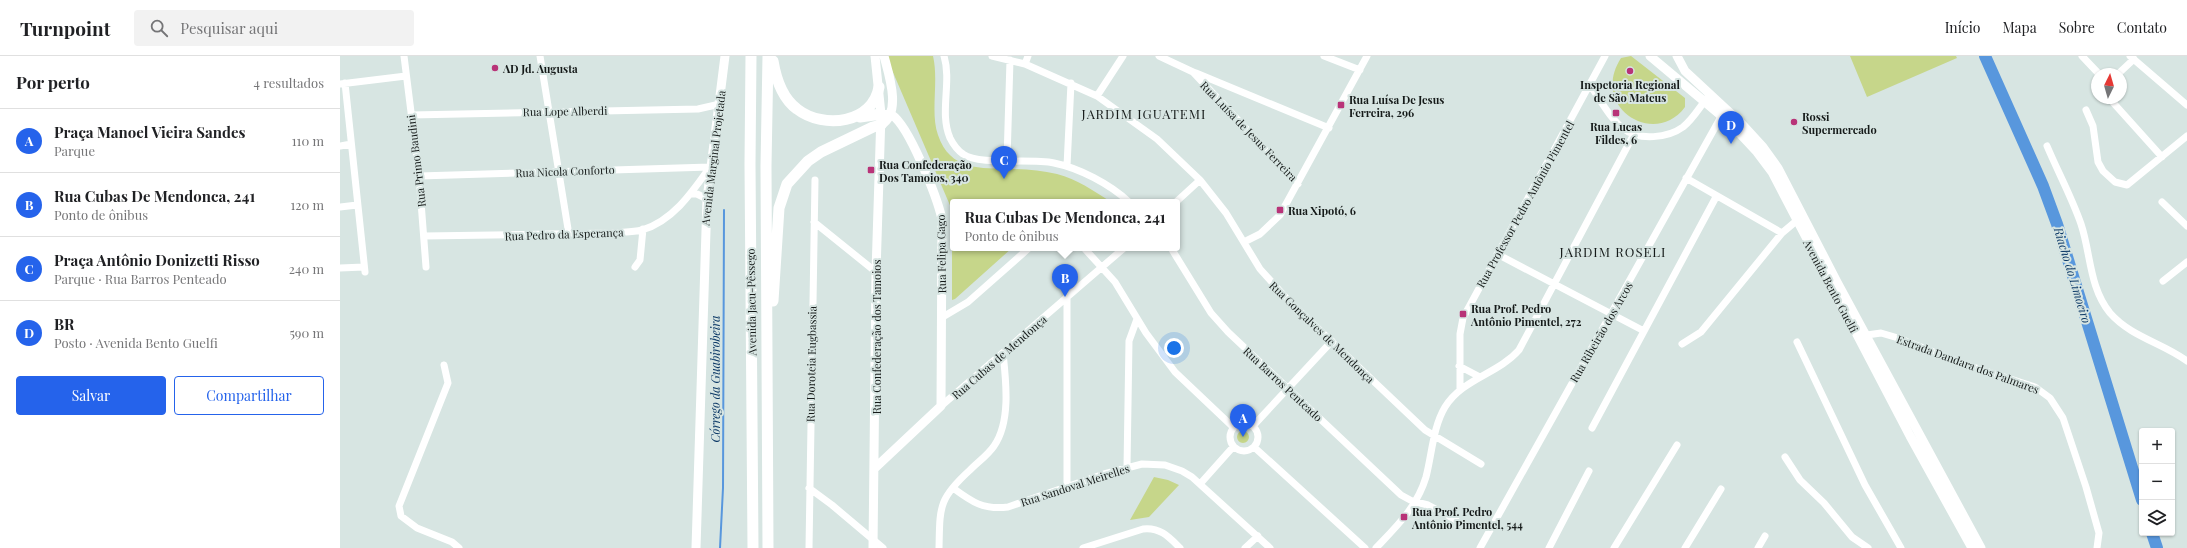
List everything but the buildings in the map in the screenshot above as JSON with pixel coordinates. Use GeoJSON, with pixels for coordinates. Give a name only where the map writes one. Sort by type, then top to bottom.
{"type":"FeatureCollection","features":[{"type":"Feature","properties":{"kind":"highway","name":"Avenida Jacu-Pêssego"},"geometry":{"type":"LineString","coordinates":[[752,56],[750,172],[753,548]]}},
{"type":"Feature","properties":{"kind":"highway","name":"Avenida Jacu-Pêssego"},"geometry":{"type":"LineString","coordinates":[[768,56],[766,329],[768,548]]}},
{"type":"Feature","properties":{"kind":"highway"},"geometry":{"type":"LineString","coordinates":[[772,56],[780,88],[797,109],[815,118],[825,120],[885,118]]}},
{"type":"Feature","properties":{"kind":"highway"},"geometry":{"type":"LineString","coordinates":[[849,119],[864,113],[872,106],[877,98],[879,87]]}},
{"type":"Feature","properties":{"kind":"highway"},"geometry":{"type":"LineString","coordinates":[[766,329],[773,302],[779,208],[787,184],[808,161],[821,152],[873,127],[885,118]]}},
{"type":"Feature","properties":{"kind":"main road","name":"Avenida Marginal Projetada"},"geometry":{"type":"LineString","coordinates":[[696,548],[707,199],[725,56]]}},
{"type":"Feature","properties":{"kind":"main road","name":"Rua Confederação dos Tamoios"},"geometry":{"type":"LineString","coordinates":[[875,56],[885,118]]}},
{"type":"Feature","properties":{"kind":"main road","name":"Rua Confederação dos Tamoios"},"geometry":{"type":"LineString","coordinates":[[873,548],[876,272],[885,118],[890,87],[884,56]]}},
{"type":"Feature","properties":{"kind":"main road","name":"Avenida Bento Guelfi"},"geometry":{"type":"LineString","coordinates":[[1650,56],[1722,115],[1758,152],[1772,172],[1867,335],[1981,548]]}},
{"type":"Feature","properties":{"kind":"main road","name":"Avenida Bento Guelfi"},"geometry":{"type":"LineString","coordinates":[[1677,56],[1704,100],[1741,123],[1764,147],[1778,168],[1800,218],[1972,548]]}},
{"type":"Feature","properties":{"kind":"main road","name":"Rua Felipa Gago"},"geometry":{"type":"LineString","coordinates":[[885,118],[899,121],[905,130],[938,204],[942,219],[941,406]]}},
{"type":"Feature","properties":{"kind":"main road","name":"Rua Cubas de Mendonça"},"geometry":{"type":"LineString","coordinates":[[875,468],[941,406]]}},
{"type":"Feature","properties":{"kind":"street","name":"Rua Primo Baudini"},"geometry":{"type":"LineString","coordinates":[[404,56],[419,176],[426,267]]}},
{"type":"Feature","properties":{"kind":"street"},"geometry":{"type":"LineString","coordinates":[[540,56],[569,235]]}},
{"type":"Feature","properties":{"kind":"street"},"geometry":{"type":"LineString","coordinates":[[944,56],[947,76],[947,127],[955,147],[964,155],[975,158],[1038,161],[1067,166],[1099,182],[1122,195],[1126,199]]}},
{"type":"Feature","properties":{"kind":"street","name":"Rua Gonçalves de Mendonça"},"geometry":{"type":"LineString","coordinates":[[992,56],[1025,64],[1097,96],[1157,139],[1200,180],[1270,282],[1425,430],[1481,464]]}},
{"type":"Feature","properties":{"kind":"street"},"geometry":{"type":"LineString","coordinates":[[1025,64],[1028,56]]}},
{"type":"Feature","properties":{"kind":"street"},"geometry":{"type":"LineString","coordinates":[[1097,96],[1123,56]]}},
{"type":"Feature","properties":{"kind":"street","name":"Rua Luísa de Jesus Ferreira"},"geometry":{"type":"LineString","coordinates":[[1159,56],[1192,72],[1298,184],[1367,56]]}},
{"type":"Feature","properties":{"kind":"street"},"geometry":{"type":"LineString","coordinates":[[1324,56],[1360,70]]}},
{"type":"Feature","properties":{"kind":"street","name":"Rua Professor Pedro Antônio Pimentel"},"geometry":{"type":"LineString","coordinates":[[1460,389],[1460,334],[1463,318],[1605,56]]}},
{"type":"Feature","properties":{"kind":"street"},"geometry":{"type":"LineString","coordinates":[[2082,56],[2093,68]]}},
{"type":"Feature","properties":{"kind":"street"},"geometry":{"type":"LineString","coordinates":[[2123,68],[2132,58],[2187,105]]}},
{"type":"Feature","properties":{"kind":"street"},"geometry":{"type":"LineString","coordinates":[[1007,160],[1010,60]]}},
{"type":"Feature","properties":{"kind":"street"},"geometry":{"type":"LineString","coordinates":[[1192,72],[1329,128]]}},
{"type":"Feature","properties":{"kind":"street"},"geometry":{"type":"LineString","coordinates":[[340,268],[364,269],[351,144],[342,83],[406,76]]}},
{"type":"Feature","properties":{"kind":"street"},"geometry":{"type":"LineString","coordinates":[[1067,166],[1070,83]]}},
{"type":"Feature","properties":{"kind":"street"},"geometry":{"type":"LineString","coordinates":[[1590,85],[1624,130],[1634,134],[1650,137],[1669,134],[1682,128],[1704,100]]}},
{"type":"Feature","properties":{"kind":"street","name":"Rua Lope Alberdi"},"geometry":{"type":"LineString","coordinates":[[411,115],[698,109],[720,104]]}},
{"type":"Feature","properties":{"kind":"street"},"geometry":{"type":"LineString","coordinates":[[2115,104],[2162,157]]}},
{"type":"Feature","properties":{"kind":"street"},"geometry":{"type":"LineString","coordinates":[[2086,110],[2094,133],[2098,162],[2102,172],[2115,182],[2127,186],[2187,136]]}},
{"type":"Feature","properties":{"kind":"street","name":"Rua Ribeirão dos Arcos"},"geometry":{"type":"LineString","coordinates":[[1480,548],[1722,115]]}},
{"type":"Feature","properties":{"kind":"street"},"geometry":{"type":"LineString","coordinates":[[1376,548],[1405,518],[1415,502],[1426,478],[1435,436],[1444,408],[1460,389],[1504,364],[1518,350],[1634,134]]}},
{"type":"Feature","properties":{"kind":"street"},"geometry":{"type":"LineString","coordinates":[[340,146],[351,144]]}},
{"type":"Feature","properties":{"kind":"street"},"geometry":{"type":"LineString","coordinates":[[2047,146],[2081,225],[2097,294],[2111,313],[2131,331],[2177,354],[2187,361]]}},
{"type":"Feature","properties":{"kind":"street","name":"Rua Nicola Conforto"},"geometry":{"type":"LineString","coordinates":[[419,176],[710,167]]}},
{"type":"Feature","properties":{"kind":"street","name":"Rua Pedro da Esperança"},"geometry":{"type":"LineString","coordinates":[[424,236],[569,235],[614,233],[644,229],[670,214],[691,194],[710,167]]}},
{"type":"Feature","properties":{"kind":"street"},"geometry":{"type":"LineString","coordinates":[[1686,178],[1716,197],[1782,233]]}},
{"type":"Feature","properties":{"kind":"street","name":"Rua Doroteia Eugbassia"},"geometry":{"type":"LineString","coordinates":[[809,548],[808,488],[815,180]]}},
{"type":"Feature","properties":{"kind":"street"},"geometry":{"type":"LineString","coordinates":[[1179,199],[1200,180]]}},
{"type":"Feature","properties":{"kind":"street"},"geometry":{"type":"LineString","coordinates":[[1244,242],[1260,234],[1274,222],[1298,184]]}},
{"type":"Feature","properties":{"kind":"street"},"geometry":{"type":"LineString","coordinates":[[691,194],[697,194],[707,199]]}},
{"type":"Feature","properties":{"kind":"street"},"geometry":{"type":"LineString","coordinates":[[1592,428],[1716,197]]}},
{"type":"Feature","properties":{"kind":"street"},"geometry":{"type":"LineString","coordinates":[[2162,202],[2187,226]]}},
{"type":"Feature","properties":{"kind":"street"},"geometry":{"type":"LineString","coordinates":[[340,207],[358,205]]}},
{"type":"Feature","properties":{"kind":"street"},"geometry":{"type":"LineString","coordinates":[[1682,344],[1704,328],[1782,233],[1800,218]]}},
{"type":"Feature","properties":{"kind":"street"},"geometry":{"type":"LineString","coordinates":[[814,222],[876,272]]}},
{"type":"Feature","properties":{"kind":"street"},"geometry":{"type":"LineString","coordinates":[[636,267],[640,260],[644,229]]}},
{"type":"Feature","properties":{"kind":"street"},"geometry":{"type":"LineString","coordinates":[[941,318],[968,302],[1026,251]]}},
{"type":"Feature","properties":{"kind":"street"},"geometry":{"type":"LineString","coordinates":[[1087,251],[1103,266],[1175,372],[1233,427]]}},
{"type":"Feature","properties":{"kind":"street","name":"Rua Cubas de Mendonça"},"geometry":{"type":"LineString","coordinates":[[941,406],[1067,299],[1120,251]]}},
{"type":"Feature","properties":{"kind":"street","name":"Rua Barros Penteado"},"geometry":{"type":"LineString","coordinates":[[1173,251],[1211,313],[1251,356],[1401,495],[1415,502],[1428,505],[1456,520]]}},
{"type":"Feature","properties":{"kind":"street"},"geometry":{"type":"LineString","coordinates":[[1497,254],[1644,331]]}},
{"type":"Feature","properties":{"kind":"street"},"geometry":{"type":"LineString","coordinates":[[2163,281],[2187,262]]}},
{"type":"Feature","properties":{"kind":"street"},"geometry":{"type":"LineString","coordinates":[[1066,488],[1067,299]]}},
{"type":"Feature","properties":{"kind":"street"},"geometry":{"type":"LineString","coordinates":[[1127,467],[1129,341],[1138,319]]}},
{"type":"Feature","properties":{"kind":"street","name":"Estrada Dandara dos Palmares"},"geometry":{"type":"LineString","coordinates":[[1867,335],[1881,333],[1898,338],[1967,365],[2035,387],[2050,398],[2063,418],[2089,494],[2099,533],[2097,548]]}},
{"type":"Feature","properties":{"kind":"street"},"geometry":{"type":"LineString","coordinates":[[1253,426],[1332,341]]}},
{"type":"Feature","properties":{"kind":"street"},"geometry":{"type":"LineString","coordinates":[[1797,342],[1865,485],[1901,548]]}},
{"type":"Feature","properties":{"kind":"street"},"geometry":{"type":"LineString","coordinates":[[939,548],[940,509],[942,501],[994,446],[999,436],[1004,412],[1003,353]]}},
{"type":"Feature","properties":{"kind":"street"},"geometry":{"type":"LineString","coordinates":[[444,365],[448,383],[399,506],[402,516],[417,528],[452,542],[459,548]]}},
{"type":"Feature","properties":{"kind":"street"},"geometry":{"type":"LineString","coordinates":[[1459,366],[1480,377]]}},
{"type":"Feature","properties":{"kind":"street"},"geometry":{"type":"LineString","coordinates":[[1243,422],[1253,426],[1258,436],[1254,447],[1249,450],[1242,451],[1233,447],[1229,437],[1233,427],[1243,422]]}},
{"type":"Feature","properties":{"kind":"street"},"geometry":{"type":"LineString","coordinates":[[1614,548],[1677,445]]}},
{"type":"Feature","properties":{"kind":"street"},"geometry":{"type":"LineString","coordinates":[[1200,484],[1233,447]]}},
{"type":"Feature","properties":{"kind":"street"},"geometry":{"type":"LineString","coordinates":[[1254,447],[1365,548]]}},
{"type":"Feature","properties":{"kind":"street"},"geometry":{"type":"LineString","coordinates":[[1785,457],[1800,480],[1824,503],[1852,537],[1868,548]]}},
{"type":"Feature","properties":{"kind":"street","name":"Rua Sandoval Meirelles"},"geometry":{"type":"LineString","coordinates":[[953,488],[975,503],[986,508],[1008,508],[1127,467],[1142,464],[1165,465],[1182,471],[1200,484],[1270,548]]}},
{"type":"Feature","properties":{"kind":"street"},"geometry":{"type":"LineString","coordinates":[[1549,548],[1589,471]]}},
{"type":"Feature","properties":{"kind":"street"},"geometry":{"type":"LineString","coordinates":[[808,488],[873,538],[883,548]]}},
{"type":"Feature","properties":{"kind":"street"},"geometry":{"type":"LineString","coordinates":[[1685,548],[1721,489]]}},
{"type":"Feature","properties":{"kind":"street"},"geometry":{"type":"LineString","coordinates":[[1083,548],[1143,529],[1152,528],[1164,533],[1180,548]]}},
{"type":"Feature","properties":{"kind":"street"},"geometry":{"type":"LineString","coordinates":[[1245,548],[1258,536]]}},
{"type":"Feature","properties":{"kind":"street"},"geometry":{"type":"LineString","coordinates":[[1758,548],[1765,536]]}},
{"type":"Feature","properties":{"kind":"green space"},"geometry":{"type":"Polygon","coordinates":[[[886,56],[933,56],[935,66],[934,107],[938,135],[943,147],[958,161],[978,167],[1040,171],[1057,174],[1078,182],[1106,199],[950,199],[950,205],[886,56]]]}},
{"type":"Feature","properties":{"kind":"green space"},"geometry":{"type":"Polygon","coordinates":[[[1631,56],[1685,98],[1685,107],[1672,119],[1658,124],[1643,123],[1630,117],[1619,106],[1613,93],[1613,76],[1621,58],[1631,56]]]}},
{"type":"Feature","properties":{"kind":"green space"},"geometry":{"type":"Polygon","coordinates":[[[1850,56],[1956,56],[1957,58],[1867,97],[1850,56]]]}},
{"type":"Feature","properties":{"kind":"green space"},"geometry":{"type":"Polygon","coordinates":[[[952,251],[1009,251],[955,299],[952,300],[952,251]]]}},
{"type":"Feature","properties":{"kind":"green space"},"geometry":{"type":"Polygon","coordinates":[[[1243,431],[1247,433],[1249,437],[1247,441],[1243,443],[1239,441],[1237,437],[1239,433],[1243,431]]]}},
{"type":"Feature","properties":{"kind":"green space"},"geometry":{"type":"Polygon","coordinates":[[[1154,477],[1168,480],[1179,485],[1149,517],[1130,520],[1154,477]]]}},
{"type":"Feature","properties":{"kind":"waterway","name":"Riacho do Limoeiro"},"geometry":{"type":"LineString","coordinates":[[1985,56],[2043,186],[2057,224],[2139,490]]}},
{"type":"Feature","properties":{"kind":"waterway","name":"Córrego da Guabirobeira"},"geometry":{"type":"LineString","coordinates":[[720,548],[723,488],[724,210]]}},
{"type":"Feature","properties":{"kind":"waterway","name":"Riacho do Limoeiro"},"geometry":{"type":"LineString","coordinates":[[2153,536],[2157,548]]}},
{"type":"Feature","properties":{"kind":"place","name":"AD Jd. Augusta"},"geometry":{"type":"Point","coordinates":[495,68]}},
{"type":"Feature","properties":{"kind":"place","name":"Inspetoria Regional de São Mateus"},"geometry":{"type":"Point","coordinates":[1630,71]}},
{"type":"Feature","properties":{"kind":"place","name":"Rua Luísa De Jesus Ferreira, 296"},"geometry":{"type":"Point","coordinates":[1341,105]}},
{"type":"Feature","properties":{"kind":"place","name":"Rua Lucas Fildes, 6"},"geometry":{"type":"Point","coordinates":[1616,113]}},
{"type":"Feature","properties":{"kind":"place","name":"Rossi Supermercado"},"geometry":{"type":"Point","coordinates":[1794,122]}},
{"type":"Feature","properties":{"kind":"place","name":"BR"},"geometry":{"type":"Point","coordinates":[1731,144]}},
{"type":"Feature","properties":{"kind":"place","name":"Rua Confederação Dos Tamoios, 340"},"geometry":{"type":"Point","coordinates":[871,170]}},
{"type":"Feature","properties":{"kind":"place","name":"Praça Antônio Donizetti Risso"},"geometry":{"type":"Point","coordinates":[1004,179]}},
{"type":"Feature","properties":{"kind":"place","name":"Rua Xipotó, 6"},"geometry":{"type":"Point","coordinates":[1280,210]}},
{"type":"Feature","properties":{"kind":"place","name":"Rua Cubas De Mendonca, 241"},"geometry":{"type":"Point","coordinates":[1065,297]}},
{"type":"Feature","properties":{"kind":"place","name":"Rua Prof. Pedro Antônio Pimentel, 272"},"geometry":{"type":"Point","coordinates":[1463,314]}},
{"type":"Feature","properties":{"kind":"place","name":"Praça Manoel Vieira Sandes"},"geometry":{"type":"Point","coordinates":[1243,437]}},
{"type":"Feature","properties":{"kind":"place","name":"Rua Prof. Pedro Antônio Pimentel, 544"},"geometry":{"type":"Point","coordinates":[1404,517]}},
{"type":"Feature","properties":{"kind":"district","name":"JARDIM IGUATEMI"},"geometry":{"type":"Point","coordinates":[1144,113]}},
{"type":"Feature","properties":{"kind":"district","name":"JARDIM ROSELI"},"geometry":{"type":"Point","coordinates":[1613,251]}}]}
